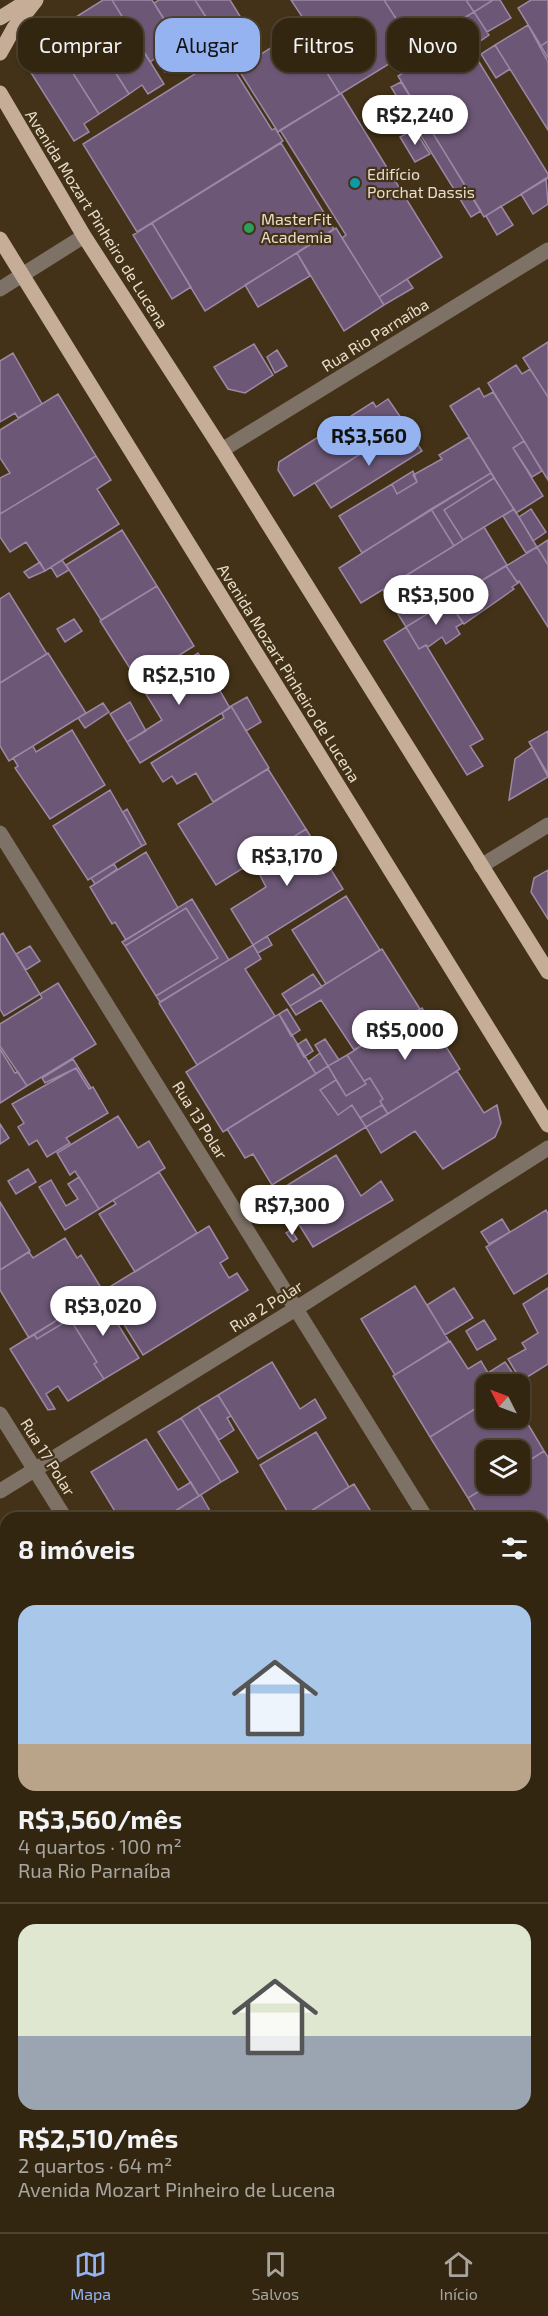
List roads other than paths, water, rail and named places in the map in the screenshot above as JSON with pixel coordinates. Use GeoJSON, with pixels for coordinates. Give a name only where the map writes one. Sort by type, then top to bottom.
{"type":"FeatureCollection","features":[{"type":"Feature","properties":{"kind":"main road"},"geometry":{"type":"LineString","coordinates":[[0,18],[29,0]]}},
{"type":"Feature","properties":{"kind":"main road"},"geometry":{"type":"LineString","coordinates":[[0,53],[14,28],[36,0]]}},
{"type":"Feature","properties":{"kind":"main road","name":"Avenida Mozart Pinheiro de Lucena"},"geometry":{"type":"LineString","coordinates":[[0,93],[84,236],[222,450],[548,972]]}},
{"type":"Feature","properties":{"kind":"main road","name":"Avenida Mozart Pinheiro de Lucena"},"geometry":{"type":"LineString","coordinates":[[0,239],[548,1125]]}},
{"type":"Feature","properties":{"kind":"street"},"geometry":{"type":"LineString","coordinates":[[0,289],[84,236]]}},
{"type":"Feature","properties":{"kind":"street","name":"Rua Rio Parnaíba"},"geometry":{"type":"LineString","coordinates":[[222,450],[548,250]]}},
{"type":"Feature","properties":{"kind":"street"},"geometry":{"type":"LineString","coordinates":[[481,866],[548,825]]}},
{"type":"Feature","properties":{"kind":"street","name":"Rua 13 Polar"},"geometry":{"type":"LineString","coordinates":[[0,833],[422,1512]]}},
{"type":"Feature","properties":{"kind":"street","name":"Rua 2 Polar"},"geometry":{"type":"LineString","coordinates":[[0,1491],[297,1308],[548,1148]]}},
{"type":"Feature","properties":{"kind":"street","name":"Rua 17 Polar"},"geometry":{"type":"LineString","coordinates":[[0,1414],[61,1512]]}},
{"type":"Feature","properties":{"kind":"place","name":"Edifício Porchat Dassis"},"geometry":{"type":"Point","coordinates":[355,183]}},
{"type":"Feature","properties":{"kind":"place","name":"MasterFit Academia"},"geometry":{"type":"Point","coordinates":[249,228]}}]}
